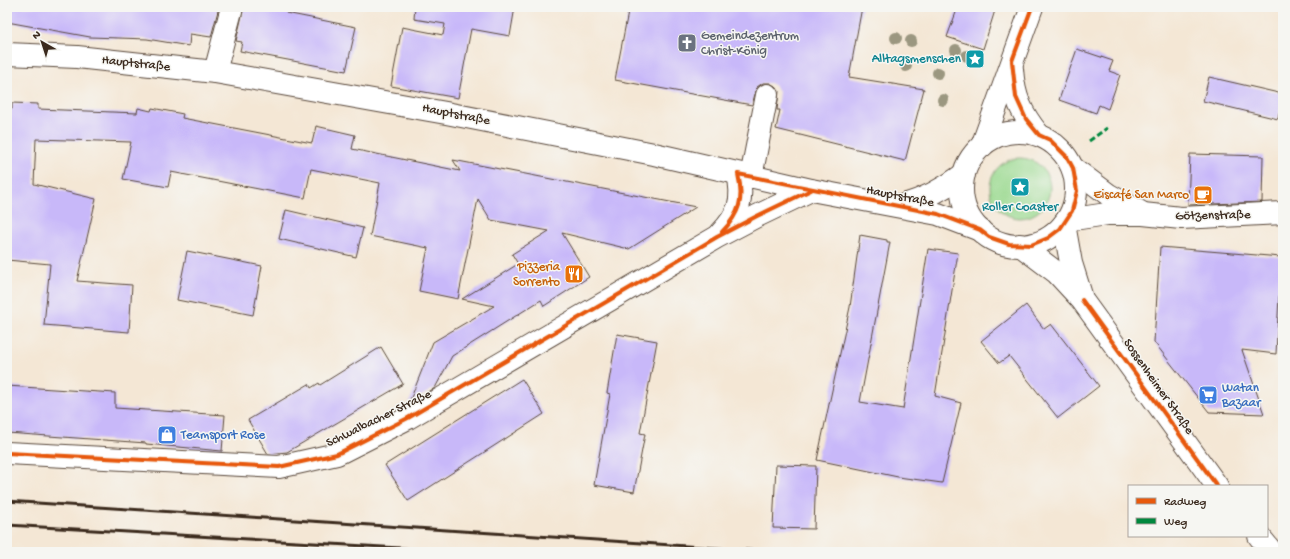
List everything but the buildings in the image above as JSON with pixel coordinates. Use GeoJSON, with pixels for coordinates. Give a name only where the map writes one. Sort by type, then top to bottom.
{"type":"FeatureCollection","features":[{"type":"Feature","properties":{"kind":"street"},"geometry":{"type":"LineString","coordinates":[[215,72],[232,7]]}},
{"type":"Feature","properties":{"kind":"street","name":"Hauptstraße"},"geometry":{"type":"LineString","coordinates":[[982,146],[1032,7]]}},
{"type":"Feature","properties":{"kind":"street","name":"Hauptstraße"},"geometry":{"type":"LineString","coordinates":[[7,54],[77,57],[215,72],[446,113],[654,154],[744,176],[811,190],[938,214],[980,230],[999,242],[1020,245],[1031,245],[1048,238],[1066,222],[1072,211],[1077,191],[1073,168],[1059,148],[1050,140],[1027,132],[1003,134],[992,138],[982,146],[968,163],[962,186],[963,199],[971,219],[980,230]]}},
{"type":"Feature","properties":{"kind":"street","name":"Hauptstraße"},"geometry":{"type":"LineString","coordinates":[[1012,61],[1016,97],[1026,119],[1039,135]]}},
{"type":"Feature","properties":{"kind":"street"},"geometry":{"type":"LineString","coordinates":[[744,176],[767,96]]}},
{"type":"Feature","properties":{"kind":"street","name":"Götzenstraße"},"geometry":{"type":"LineString","coordinates":[[1073,168],[1109,195],[1143,214]]}},
{"type":"Feature","properties":{"kind":"street","name":"Hauptstraße"},"geometry":{"type":"LineString","coordinates":[[900,206],[932,196],[946,188],[964,174]]}},
{"type":"Feature","properties":{"kind":"street","name":"Schwalbacher Straße"},"geometry":{"type":"LineString","coordinates":[[717,237],[727,226],[740,203],[744,176]]}},
{"type":"Feature","properties":{"kind":"street","name":"Schwalbacher Straße"},"geometry":{"type":"LineString","coordinates":[[7,453],[279,467],[337,454],[408,418],[717,237],[811,190]]}},
{"type":"Feature","properties":{"kind":"street","name":"Götzenstraße"},"geometry":{"type":"LineString","coordinates":[[1066,222],[1108,214],[1143,214],[1181,218],[1283,213]]}},
{"type":"Feature","properties":{"kind":"street","name":"Sossenheimer Straße"},"geometry":{"type":"LineString","coordinates":[[1066,222],[1071,263],[1082,300]]}},
{"type":"Feature","properties":{"kind":"street","name":"Sossenheimer Straße"},"geometry":{"type":"LineString","coordinates":[[1020,245],[1057,273],[1082,300],[1216,485]]}},
{"type":"Feature","properties":{"kind":"street"},"geometry":{"type":"LineString","coordinates":[[1260,537],[1272,552]]}},
{"type":"Feature","properties":{"kind":"green space"},"geometry":{"type":"Polygon","coordinates":[[[1020,158],[1037,163],[1045,171],[1050,188],[1045,205],[1037,213],[1020,218],[1003,213],[995,205],[990,188],[995,171],[1003,163],[1020,158]]]}},
{"type":"Feature","properties":{"kind":"railway"},"geometry":{"type":"LineString","coordinates":[[7,501],[778,552]]}},
{"type":"Feature","properties":{"kind":"railway"},"geometry":{"type":"LineString","coordinates":[[7,525],[469,552]]}},
{"type":"Feature","properties":{"kind":"marked path"},"geometry":{"type":"LineString","coordinates":[[1089,141],[1107,128]]}},
{"type":"Feature","properties":{"kind":"cycle path"},"geometry":{"type":"LineString","coordinates":[[722,232],[737,212],[739,205],[741,191],[738,174],[938,214],[980,230],[989,237],[1009,244],[1031,245],[1048,238],[1060,229],[1072,211],[1077,191],[1073,168],[1067,157],[1050,140],[1039,135],[1026,119],[1016,97],[1012,61],[1032,7]]}},
{"type":"Feature","properties":{"kind":"cycle path"},"geometry":{"type":"LineString","coordinates":[[7,453],[279,467],[337,454],[408,418],[717,237],[811,190]]}},
{"type":"Feature","properties":{"kind":"cycle path"},"geometry":{"type":"LineString","coordinates":[[1082,300],[1216,485]]}},
{"type":"Feature","properties":{"kind":"place","name":"Gemeindezentrum Christ-König"},"geometry":{"type":"Point","coordinates":[687,43]}},
{"type":"Feature","properties":{"kind":"place","name":"Alltagsmenschen"},"geometry":{"type":"Point","coordinates":[975,59]}},
{"type":"Feature","properties":{"kind":"place","name":"Roller Coaster"},"geometry":{"type":"Point","coordinates":[1020,187]}},
{"type":"Feature","properties":{"kind":"place","name":"Eiscafé San Marco"},"geometry":{"type":"Point","coordinates":[1203,195]}},
{"type":"Feature","properties":{"kind":"place","name":"Pizzeria Sorrento"},"geometry":{"type":"Point","coordinates":[574,274]}},
{"type":"Feature","properties":{"kind":"place","name":"Watan Bazaar"},"geometry":{"type":"Point","coordinates":[1208,395]}},
{"type":"Feature","properties":{"kind":"place","name":"Teamsport Rose"},"geometry":{"type":"Point","coordinates":[167,435]}}]}
